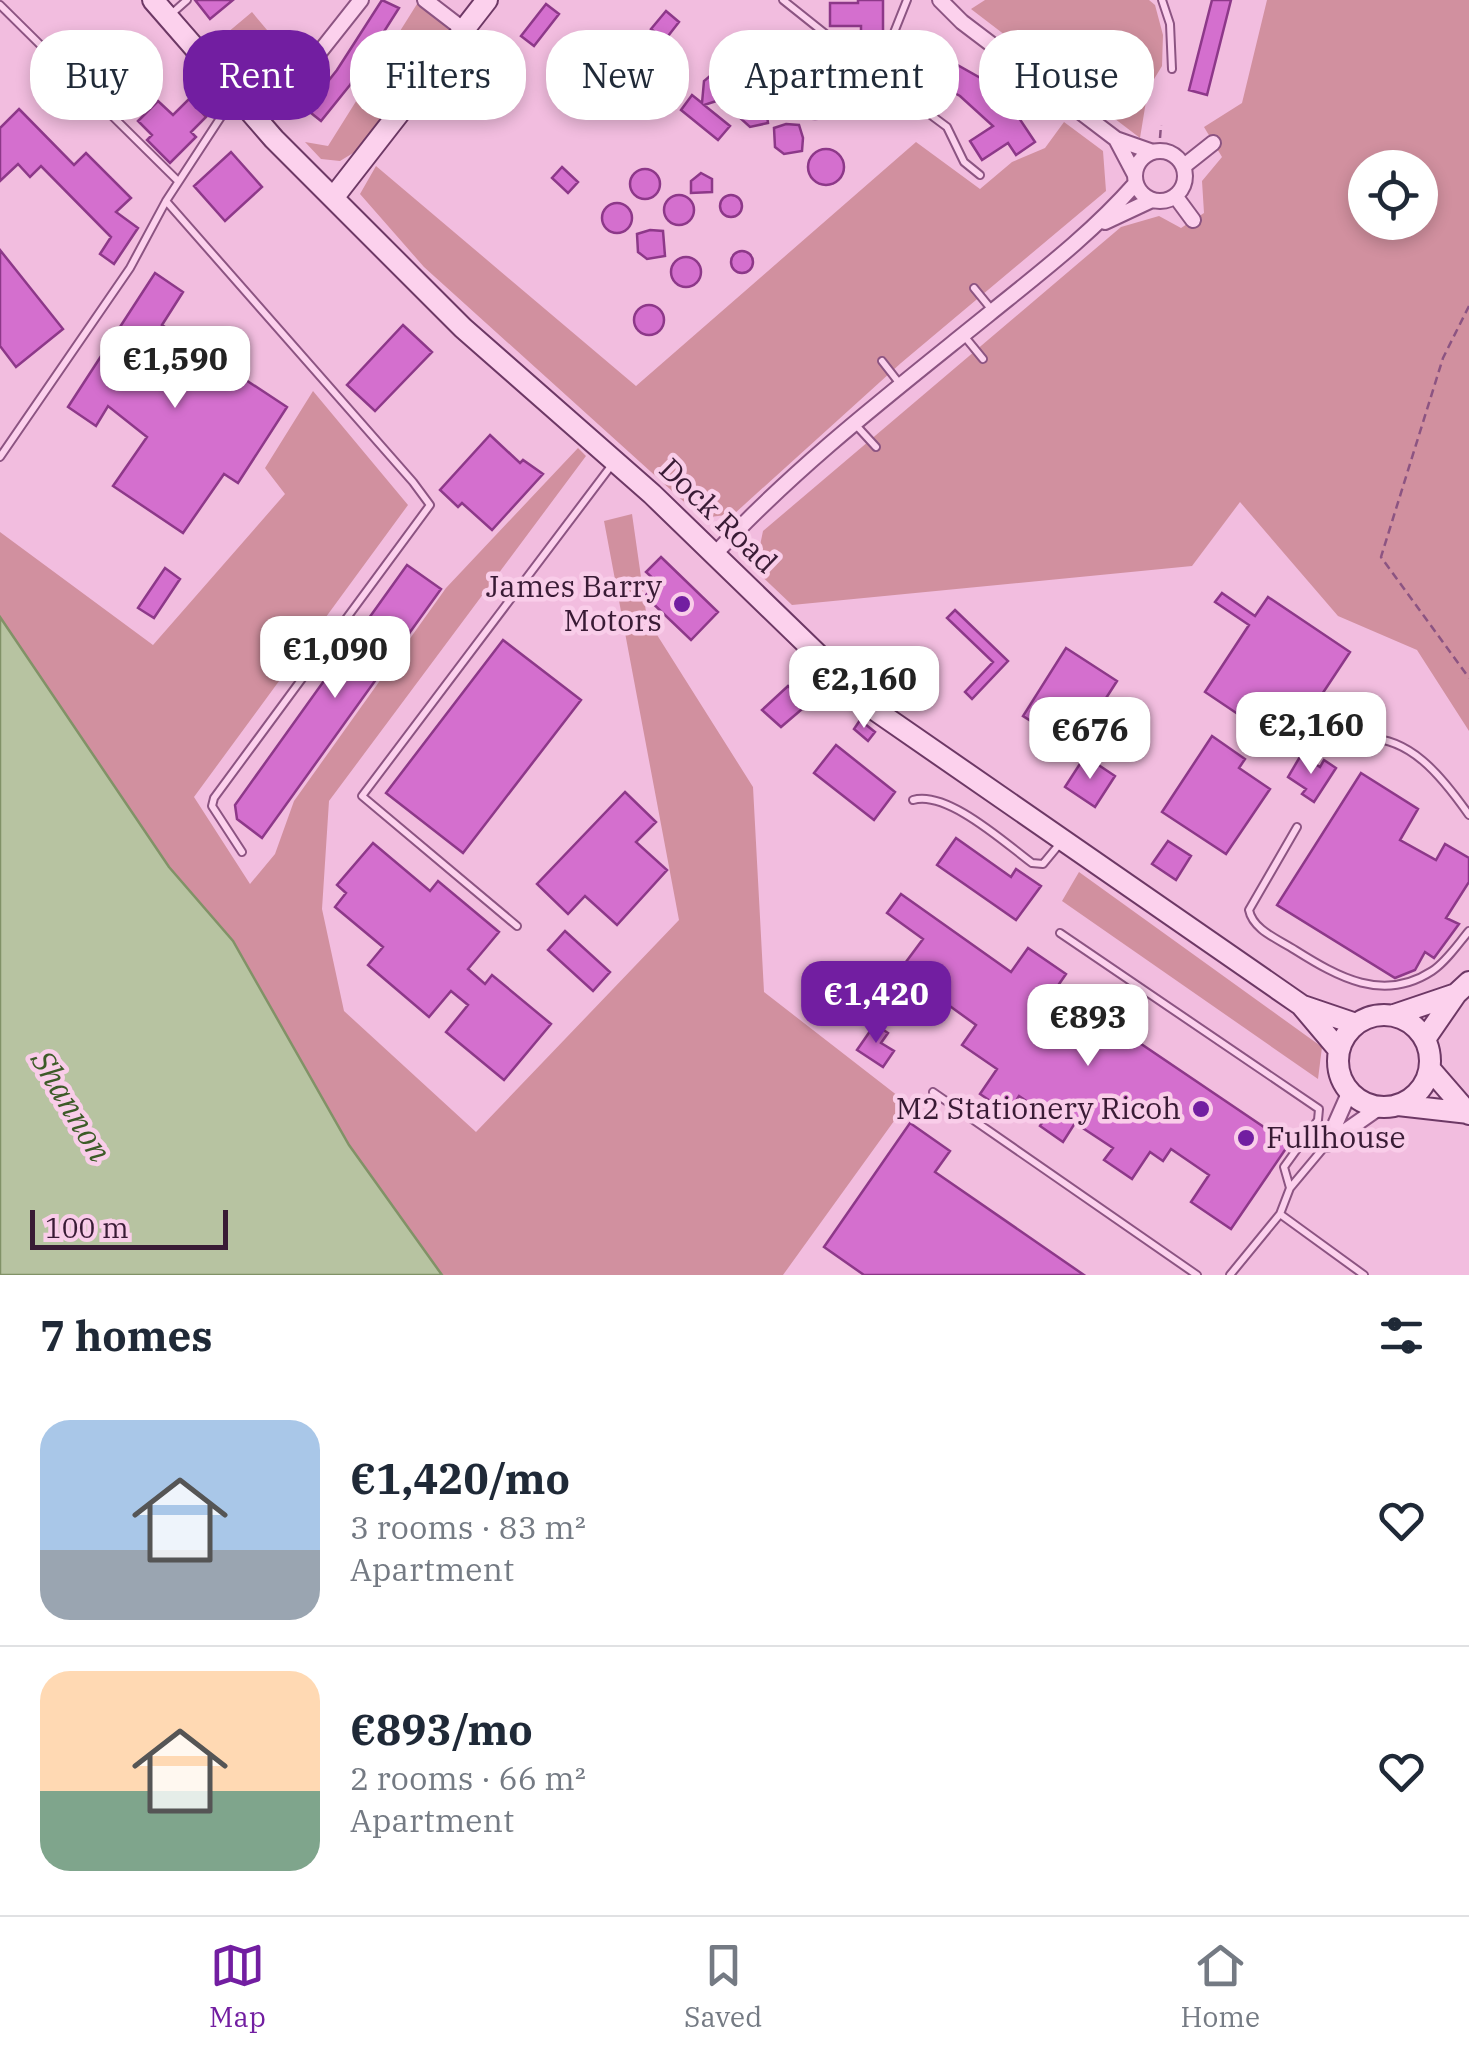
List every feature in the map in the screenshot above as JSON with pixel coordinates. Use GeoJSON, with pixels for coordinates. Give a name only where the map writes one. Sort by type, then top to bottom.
{"type":"FeatureCollection","features":[{"type":"Feature","properties":{"kind":"main road","name":"Dock Road"},"geometry":{"type":"LineString","coordinates":[[153,0],[183,36]]}},
{"type":"Feature","properties":{"kind":"main road"},"geometry":{"type":"LineString","coordinates":[[464,30],[487,0]]}},
{"type":"Feature","properties":{"kind":"main road","name":"Dock Road"},"geometry":{"type":"LineString","coordinates":[[258,120],[462,328],[615,461],[874,710],[1301,1005],[1339,1050]]}},
{"type":"Feature","properties":{"kind":"main road"},"geometry":{"type":"LineString","coordinates":[[333,198],[394,120]]}},
{"type":"Feature","properties":{"kind":"main road"},"geometry":{"type":"LineString","coordinates":[[1394,1016],[1462,988]]}},
{"type":"Feature","properties":{"kind":"main road"},"geometry":{"type":"LineString","coordinates":[[1425,1039],[1462,988]]}},
{"type":"Feature","properties":{"kind":"main road","name":"Dock Road"},"geometry":{"type":"LineString","coordinates":[[1301,1005],[1356,1024]]}},
{"type":"Feature","properties":{"kind":"main road"},"geometry":{"type":"LineString","coordinates":[[1389,1106],[1419,1092],[1430,1069],[1430,1054],[1425,1039],[1412,1024],[1394,1016],[1374,1015],[1356,1024],[1339,1050],[1340,1072],[1350,1091],[1364,1102],[1389,1106],[1469,1113]]}},
{"type":"Feature","properties":{"kind":"main road"},"geometry":{"type":"LineString","coordinates":[[1430,1069],[1469,1113]]}},
{"type":"Feature","properties":{"kind":"street"},"geometry":{"type":"LineString","coordinates":[[330,40],[361,0]]}},
{"type":"Feature","properties":{"kind":"street"},"geometry":{"type":"LineString","coordinates":[[425,0],[464,30]]}},
{"type":"Feature","properties":{"kind":"street"},"geometry":{"type":"LineString","coordinates":[[940,0],[962,22],[1116,139],[1172,154],[1184,166],[1185,182],[1176,196],[1152,200],[1100,224]]}},
{"type":"Feature","properties":{"kind":"street"},"geometry":{"type":"LineString","coordinates":[[1116,139],[1144,196],[1152,200]]}},
{"type":"Feature","properties":{"kind":"street"},"geometry":{"type":"LineString","coordinates":[[1184,166],[1213,143]]}},
{"type":"Feature","properties":{"kind":"street"},"geometry":{"type":"LineString","coordinates":[[715,554],[743,523],[854,423],[1100,224],[1135,178],[1141,160],[1156,152]]}},
{"type":"Feature","properties":{"kind":"street"},"geometry":{"type":"LineString","coordinates":[[1176,196],[1193,220]]}},
{"type":"Feature","properties":{"kind":"street"},"geometry":{"type":"LineString","coordinates":[[1327,1144],[1350,1091]]}},
{"type":"Feature","properties":{"kind":"street"},"geometry":{"type":"LineString","coordinates":[[1327,1144],[1389,1106]]}},
{"type":"Feature","properties":{"kind":"lane"},"geometry":{"type":"LineString","coordinates":[[167,17],[186,0]]}},
{"type":"Feature","properties":{"kind":"lane"},"geometry":{"type":"LineString","coordinates":[[782,0],[794,4],[824,30]]}},
{"type":"Feature","properties":{"kind":"lane"},"geometry":{"type":"LineString","coordinates":[[895,30],[907,0]]}},
{"type":"Feature","properties":{"kind":"lane"},"geometry":{"type":"LineString","coordinates":[[1162,0],[1170,24],[1172,69]]}},
{"type":"Feature","properties":{"kind":"lane"},"geometry":{"type":"LineString","coordinates":[[0,5],[178,181]]}},
{"type":"Feature","properties":{"kind":"lane"},"geometry":{"type":"LineString","coordinates":[[0,457],[130,268],[178,181],[219,120]]}},
{"type":"Feature","properties":{"kind":"lane"},"geometry":{"type":"LineString","coordinates":[[938,120],[947,127],[964,162],[980,175]]}},
{"type":"Feature","properties":{"kind":"lane"},"geometry":{"type":"LineString","coordinates":[[166,201],[414,482],[430,505],[214,798],[212,806],[242,852]]}},
{"type":"Feature","properties":{"kind":"lane"},"geometry":{"type":"LineString","coordinates":[[974,288],[993,311]]}},
{"type":"Feature","properties":{"kind":"lane"},"geometry":{"type":"LineString","coordinates":[[964,335],[983,359]]}},
{"type":"Feature","properties":{"kind":"lane"},"geometry":{"type":"LineString","coordinates":[[882,361],[901,385]]}},
{"type":"Feature","properties":{"kind":"lane"},"geometry":{"type":"LineString","coordinates":[[854,423],[876,448]]}},
{"type":"Feature","properties":{"kind":"lane"},"geometry":{"type":"LineString","coordinates":[[517,926],[362,796],[615,461]]}},
{"type":"Feature","properties":{"kind":"lane"},"geometry":{"type":"LineString","coordinates":[[1358,739],[1378,736],[1406,749],[1434,770],[1469,815]]}},
{"type":"Feature","properties":{"kind":"lane"},"geometry":{"type":"LineString","coordinates":[[913,800],[925,797],[944,802],[1032,863],[1043,864],[1063,840]]}},
{"type":"Feature","properties":{"kind":"lane"},"geometry":{"type":"LineString","coordinates":[[1297,827],[1249,910],[1251,919],[1262,929],[1325,969],[1358,984],[1391,988],[1435,970],[1469,931]]}},
{"type":"Feature","properties":{"kind":"lane"},"geometry":{"type":"LineString","coordinates":[[1060,933],[1319,1109],[1318,1120],[1284,1167],[1290,1188]]}},
{"type":"Feature","properties":{"kind":"lane"},"geometry":{"type":"LineString","coordinates":[[932,1092],[1196,1275]]}},
{"type":"Feature","properties":{"kind":"lane"},"geometry":{"type":"LineString","coordinates":[[1230,1275],[1280,1214],[1290,1188],[1327,1144]]}},
{"type":"Feature","properties":{"kind":"lane"},"geometry":{"type":"LineString","coordinates":[[1280,1214],[1364,1275]]}},
{"type":"Feature","properties":{"kind":"path"},"geometry":{"type":"LineString","coordinates":[[1156,152],[1162,125]]}},
{"type":"Feature","properties":{"kind":"path"},"geometry":{"type":"LineString","coordinates":[[1469,306],[1443,358],[1382,557],[1469,678]]}},
{"type":"Feature","properties":{"kind":"shaded area"},"geometry":{"type":"Polygon","coordinates":[[[985,0],[1149,0],[1155,5],[1163,35],[1162,66],[1154,79],[1154,30],[999,30],[971,9],[985,0]]]}},
{"type":"Feature","properties":{"kind":"shaded area"},"geometry":{"type":"Polygon","coordinates":[[[1267,0],[1469,0],[1469,731],[1417,650],[1338,616],[1240,502],[1192,566],[792,605],[755,570],[763,531],[1121,227],[1159,216],[1181,228],[1204,213],[1202,181],[1222,157],[1204,127],[1242,103],[1267,0]]]}},
{"type":"Feature","properties":{"kind":"shaded area"},"geometry":{"type":"Polygon","coordinates":[[[417,4],[451,29],[450,30],[401,30],[417,4]]]}},
{"type":"Feature","properties":{"kind":"shaded area"},"geometry":{"type":"Polygon","coordinates":[[[252,12],[267,30],[231,30],[252,12]]]}},
{"type":"Feature","properties":{"kind":"shaded area"},"geometry":{"type":"Polygon","coordinates":[[[350,111],[350,120],[381,120],[358,150],[340,161],[321,159],[305,142],[328,146],[350,111]]]}},
{"type":"Feature","properties":{"kind":"shaded area"},"geometry":{"type":"Polygon","coordinates":[[[1116,120],[1143,120],[1140,138],[1116,120]]]}},
{"type":"Feature","properties":{"kind":"shaded area"},"geometry":{"type":"Polygon","coordinates":[[[1064,122],[1103,151],[1106,191],[901,363],[734,514],[702,518],[424,267],[360,194],[376,166],[636,386],[916,142],[980,189],[1012,162],[1045,148],[1064,122]]]}},
{"type":"Feature","properties":{"kind":"shaded area"},"geometry":{"type":"Polygon","coordinates":[[[313,391],[408,505],[194,797],[250,884],[275,854],[294,801],[446,588],[578,448],[586,456],[329,801],[322,909],[344,1011],[476,1132],[679,920],[604,521],[632,514],[647,619],[753,787],[764,992],[907,1103],[783,1275],[442,1275],[349,1145],[233,941],[169,867],[0,617],[0,532],[153,645],[285,494],[265,468],[313,391]]]}},
{"type":"Feature","properties":{"kind":"shaded area"},"geometry":{"type":"Polygon","coordinates":[[[1079,872],[1322,1047],[1318,1079],[1062,901],[1079,872]]]}},
{"type":"Feature","properties":{"kind":"water","name":"Shannon"},"geometry":{"type":"Polygon","coordinates":[[[0,617],[169,867],[233,941],[349,1145],[442,1275],[0,1275],[0,617]]]}},
{"type":"Feature","properties":{"kind":"building"},"geometry":{"type":"Polygon","coordinates":[[[195,0],[233,0],[210,19],[195,0]]]}},
{"type":"Feature","properties":{"kind":"building"},"geometry":{"type":"Polygon","coordinates":[[[382,0],[399,8],[385,30],[363,30],[382,0]]]}},
{"type":"Feature","properties":{"kind":"building"},"geometry":{"type":"Polygon","coordinates":[[[883,0],[883,30],[830,26],[830,3],[883,0]]]}},
{"type":"Feature","properties":{"kind":"building"},"geometry":{"type":"Polygon","coordinates":[[[1212,0],[1231,0],[1207,95],[1189,90],[1212,0]]]}},
{"type":"Feature","properties":{"kind":"building"},"geometry":{"type":"Polygon","coordinates":[[[546,4],[559,14],[534,46],[526,40],[526,30],[546,4]]]}},
{"type":"Feature","properties":{"kind":"building"},"geometry":{"type":"Polygon","coordinates":[[[666,11],[679,22],[673,30],[651,29],[666,11]]]}},
{"type":"Feature","properties":{"kind":"building"},"geometry":{"type":"Polygon","coordinates":[[[350,50],[350,85],[330,110],[330,79],[350,50]]]}},
{"type":"Feature","properties":{"kind":"building"},"geometry":{"type":"Polygon","coordinates":[[[959,66],[979,77],[979,113],[960,96],[959,66]]]}},
{"type":"Feature","properties":{"kind":"building"},"geometry":{"type":"Polygon","coordinates":[[[709,77],[709,103],[704,105],[709,109],[709,120],[723,120],[730,126],[718,140],[689,116],[689,99],[692,95],[702,103],[704,81],[709,77]]]}},
{"type":"Feature","properties":{"kind":"building"},"geometry":{"type":"Polygon","coordinates":[[[183,105],[183,120],[203,120],[191,132],[196,137],[170,163],[147,140],[152,135],[138,121],[163,120],[163,106],[173,115],[183,105]]]}},
{"type":"Feature","properties":{"kind":"building"},"geometry":{"type":"Polygon","coordinates":[[[19,109],[74,165],[86,153],[131,198],[116,212],[138,228],[114,264],[100,254],[111,237],[41,166],[30,177],[18,164],[0,181],[0,128],[19,109]]]}},
{"type":"Feature","properties":{"kind":"building"},"geometry":{"type":"Polygon","coordinates":[[[742,120],[768,120],[768,123],[750,127],[742,120]]]}},
{"type":"Feature","properties":{"kind":"building"},"geometry":{"type":"Polygon","coordinates":[[[986,120],[1020,120],[1035,142],[1016,155],[1008,143],[982,160],[970,141],[993,126],[986,120]]]}},
{"type":"Feature","properties":{"kind":"building"},"geometry":{"type":"Polygon","coordinates":[[[799,125],[802,151],[784,154],[775,147],[774,128],[799,125]]]}},
{"type":"Feature","properties":{"kind":"building"},"geometry":{"type":"Polygon","coordinates":[[[826,149],[839,154],[844,167],[839,180],[826,185],[813,180],[808,167],[813,154],[826,149]]]}},
{"type":"Feature","properties":{"kind":"building"},"geometry":{"type":"Polygon","coordinates":[[[231,152],[262,187],[225,221],[194,186],[231,152]]]}},
{"type":"Feature","properties":{"kind":"building"},"geometry":{"type":"Polygon","coordinates":[[[562,167],[578,182],[568,193],[552,178],[562,167]]]}},
{"type":"Feature","properties":{"kind":"building"},"geometry":{"type":"Polygon","coordinates":[[[645,169],[656,173],[660,184],[656,195],[645,199],[634,195],[630,184],[634,173],[645,169]]]}},
{"type":"Feature","properties":{"kind":"building"},"geometry":{"type":"Polygon","coordinates":[[[701,173],[712,179],[712,192],[691,193],[691,181],[701,173]]]}},
{"type":"Feature","properties":{"kind":"building"},"geometry":{"type":"Polygon","coordinates":[[[679,195],[690,199],[694,210],[690,221],[679,225],[668,221],[664,210],[668,199],[679,195]]]}},
{"type":"Feature","properties":{"kind":"building"},"geometry":{"type":"Polygon","coordinates":[[[731,195],[739,198],[739,214],[731,217],[723,214],[720,206],[723,198],[731,195]]]}},
{"type":"Feature","properties":{"kind":"building"},"geometry":{"type":"Polygon","coordinates":[[[617,203],[628,207],[632,218],[628,229],[617,233],[606,229],[602,218],[606,207],[617,203]]]}},
{"type":"Feature","properties":{"kind":"building"},"geometry":{"type":"Polygon","coordinates":[[[663,231],[665,256],[647,259],[638,252],[637,234],[663,231]]]}},
{"type":"Feature","properties":{"kind":"building"},"geometry":{"type":"Polygon","coordinates":[[[0,250],[63,329],[16,367],[0,346],[0,250]]]}},
{"type":"Feature","properties":{"kind":"building"},"geometry":{"type":"Polygon","coordinates":[[[742,251],[750,254],[750,270],[742,273],[734,270],[731,262],[734,254],[742,251]]]}},
{"type":"Feature","properties":{"kind":"building"},"geometry":{"type":"Polygon","coordinates":[[[686,257],[697,261],[701,272],[697,283],[686,287],[675,283],[671,272],[675,261],[686,257]]]}},
{"type":"Feature","properties":{"kind":"building"},"geometry":{"type":"Polygon","coordinates":[[[155,273],[183,292],[162,325],[287,407],[238,483],[224,474],[183,533],[113,486],[147,437],[108,406],[96,426],[68,407],[155,273]]]}},
{"type":"Feature","properties":{"kind":"building"},"geometry":{"type":"Polygon","coordinates":[[[649,305],[660,309],[664,320],[660,331],[649,335],[638,331],[634,320],[638,309],[649,305]]]}},
{"type":"Feature","properties":{"kind":"building"},"geometry":{"type":"Polygon","coordinates":[[[403,325],[432,352],[375,411],[347,385],[403,325]]]}},
{"type":"Feature","properties":{"kind":"building"},"geometry":{"type":"Polygon","coordinates":[[[490,435],[520,463],[523,460],[543,474],[492,530],[462,503],[458,507],[440,490],[490,435]]]}},
{"type":"Feature","properties":{"kind":"building","name":"James Barry Motors"},"geometry":{"type":"Polygon","coordinates":[[[661,557],[718,612],[691,640],[645,596],[658,583],[646,572],[661,557]]]}},
{"type":"Feature","properties":{"kind":"building"},"geometry":{"type":"Polygon","coordinates":[[[407,565],[441,589],[262,838],[237,819],[235,805],[407,565]]]}},
{"type":"Feature","properties":{"kind":"building"},"geometry":{"type":"Polygon","coordinates":[[[165,568],[180,579],[154,618],[138,608],[165,568]]]}},
{"type":"Feature","properties":{"kind":"building"},"geometry":{"type":"Polygon","coordinates":[[[1222,593],[1255,616],[1268,597],[1350,652],[1287,747],[1205,692],[1249,625],[1215,602],[1222,593]]]}},
{"type":"Feature","properties":{"kind":"building"},"geometry":{"type":"Polygon","coordinates":[[[955,610],[1008,661],[972,699],[965,692],[993,662],[947,618],[955,610]]]}},
{"type":"Feature","properties":{"kind":"building"},"geometry":{"type":"Polygon","coordinates":[[[503,640],[581,700],[463,853],[386,793],[503,640]]]}},
{"type":"Feature","properties":{"kind":"building"},"geometry":{"type":"Polygon","coordinates":[[[1066,648],[1117,681],[1092,720],[1076,710],[1058,738],[1023,716],[1066,648]]]}},
{"type":"Feature","properties":{"kind":"building"},"geometry":{"type":"Polygon","coordinates":[[[788,686],[808,704],[781,727],[762,710],[788,686]]]}},
{"type":"Feature","properties":{"kind":"building"},"geometry":{"type":"Polygon","coordinates":[[[860,720],[875,732],[868,741],[854,729],[860,720]]]}},
{"type":"Feature","properties":{"kind":"building"},"geometry":{"type":"Polygon","coordinates":[[[1212,736],[1245,759],[1239,768],[1270,789],[1226,854],[1162,812],[1212,736]]]}},
{"type":"Feature","properties":{"kind":"building"},"geometry":{"type":"Polygon","coordinates":[[[836,745],[895,792],[874,820],[814,773],[836,745]]]}},
{"type":"Feature","properties":{"kind":"building"},"geometry":{"type":"Polygon","coordinates":[[[1301,755],[1320,767],[1324,760],[1336,768],[1314,802],[1302,794],[1306,789],[1288,777],[1301,755]]]}},
{"type":"Feature","properties":{"kind":"building"},"geometry":{"type":"Polygon","coordinates":[[[1085,756],[1115,776],[1095,807],[1065,787],[1085,756]]]}},
{"type":"Feature","properties":{"kind":"building"},"geometry":{"type":"Polygon","coordinates":[[[1361,773],[1418,809],[1400,840],[1436,860],[1445,844],[1469,858],[1469,882],[1446,918],[1459,924],[1434,958],[1425,952],[1415,970],[1395,978],[1277,905],[1361,773]]]}},
{"type":"Feature","properties":{"kind":"building"},"geometry":{"type":"Polygon","coordinates":[[[625,792],[656,822],[636,842],[667,870],[617,925],[585,896],[568,914],[537,884],[625,792]]]}},
{"type":"Feature","properties":{"kind":"building"},"geometry":{"type":"Polygon","coordinates":[[[956,838],[1011,877],[1016,869],[1041,886],[1016,920],[937,865],[956,838]]]}},
{"type":"Feature","properties":{"kind":"building"},"geometry":{"type":"Polygon","coordinates":[[[1168,841],[1191,856],[1176,880],[1152,864],[1168,841]]]}},
{"type":"Feature","properties":{"kind":"building"},"geometry":{"type":"Polygon","coordinates":[[[373,843],[430,891],[438,881],[499,932],[468,969],[485,984],[492,975],[551,1024],[504,1080],[446,1032],[468,1005],[451,991],[429,1017],[368,965],[383,947],[335,907],[346,893],[337,885],[373,843]]]}},
{"type":"Feature","properties":{"kind":"building"},"geometry":{"type":"Polygon","coordinates":[[[901,894],[1011,972],[1028,948],[1066,974],[1057,987],[1289,1144],[1231,1229],[1191,1202],[1209,1175],[1171,1149],[1163,1161],[1150,1152],[1132,1179],[1104,1160],[1113,1148],[1075,1123],[1063,1142],[1040,1126],[1047,1115],[1019,1096],[1008,1113],[980,1094],[997,1069],[962,1045],[976,1025],[900,970],[923,939],[887,913],[901,894]]]}},
{"type":"Feature","properties":{"kind":"building"},"geometry":{"type":"Polygon","coordinates":[[[565,931],[610,972],[593,991],[548,950],[565,931]]]}},
{"type":"Feature","properties":{"kind":"building"},"geometry":{"type":"Polygon","coordinates":[[[875,1024],[888,1033],[881,1043],[894,1051],[883,1067],[857,1050],[875,1024]]]}},
{"type":"Feature","properties":{"kind":"building"},"geometry":{"type":"Polygon","coordinates":[[[910,1123],[950,1151],[935,1172],[1084,1275],[864,1275],[824,1247],[910,1123]]]}},
{"type":"Feature","properties":{"kind":"place","name":"James Barry Motors"},"geometry":{"type":"Point","coordinates":[682,604]}},
{"type":"Feature","properties":{"kind":"place","name":"M2 Stationery Ricoh"},"geometry":{"type":"Point","coordinates":[1201,1109]}},
{"type":"Feature","properties":{"kind":"place","name":"Fullhouse"},"geometry":{"type":"Point","coordinates":[1246,1138]}}]}
